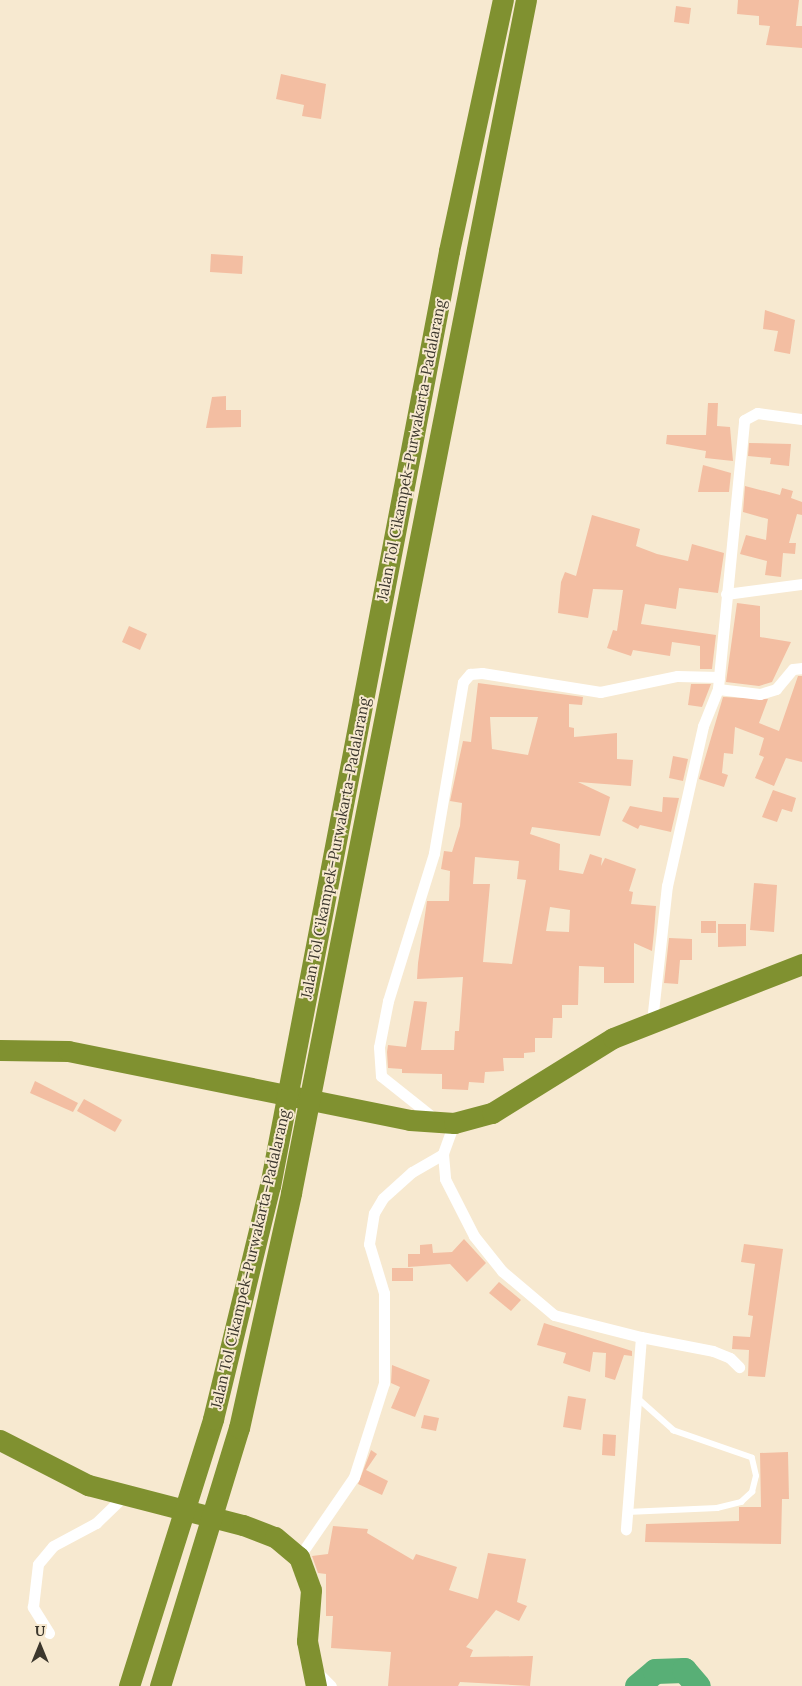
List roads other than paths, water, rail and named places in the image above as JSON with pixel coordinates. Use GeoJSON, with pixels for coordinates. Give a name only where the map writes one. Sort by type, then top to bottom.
{"type":"FeatureCollection","features":[{"type":"Feature","properties":{"kind":"highway","name":"Jalan Tol Cikampek–Purwakarta–Padalarang"},"geometry":{"type":"LineString","coordinates":[[130,1682],[172,1556],[213,1419],[270,1186],[449,251],[503,0]]}},
{"type":"Feature","properties":{"kind":"highway","name":"Jalan Tol Cikampek–Purwakarta–Padalarang"},"geometry":{"type":"LineString","coordinates":[[160,1686],[239,1428],[346,922],[474,247],[526,0]]}},
{"type":"Feature","properties":{"kind":"highway"},"geometry":{"type":"LineString","coordinates":[[0,1050],[68,1051],[384,1115],[447,1123],[492,1113],[569,1062],[652,1021],[768,981],[802,964]]}},
{"type":"Feature","properties":{"kind":"highway"},"geometry":{"type":"LineString","coordinates":[[0,1440],[53,1470],[126,1495],[243,1525],[275,1537],[298,1557],[311,1590],[309,1665],[316,1686]]}},
{"type":"Feature","properties":{"kind":"street"},"geometry":{"type":"LineString","coordinates":[[652,1021],[667,886],[703,726],[718,689],[744,420],[757,414],[802,419]]}},
{"type":"Feature","properties":{"kind":"street"},"geometry":{"type":"LineString","coordinates":[[726,594],[802,584]]}},
{"type":"Feature","properties":{"kind":"street"},"geometry":{"type":"LineString","coordinates":[[718,689],[760,694],[776,689],[793,669],[802,668]]}},
{"type":"Feature","properties":{"kind":"street"},"geometry":{"type":"LineString","coordinates":[[718,677],[677,676],[600,692],[482,673],[470,674],[463,682],[434,853],[388,1001],[379,1047],[381,1076],[447,1123],[443,1154],[445,1178],[474,1236],[524,1292],[554,1315],[641,1337],[713,1351],[730,1358],[738,1367]]}},
{"type":"Feature","properties":{"kind":"street"},"geometry":{"type":"LineString","coordinates":[[298,1557],[354,1477],[384,1383],[384,1293],[369,1244],[374,1213],[383,1198],[412,1172],[443,1154]]}},
{"type":"Feature","properties":{"kind":"street"},"geometry":{"type":"LineString","coordinates":[[626,1530],[638,1399],[641,1337]]}},
{"type":"Feature","properties":{"kind":"street"},"geometry":{"type":"LineString","coordinates":[[49,1633],[33,1607],[38,1564],[53,1546],[96,1523],[126,1495]]}},
{"type":"Feature","properties":{"kind":"street"},"geometry":{"type":"LineString","coordinates":[[309,1665],[331,1686]]}},
{"type":"Feature","properties":{"kind":"lane"},"geometry":{"type":"LineString","coordinates":[[627,1512],[717,1508],[741,1502],[752,1492],[756,1476],[752,1458],[674,1431],[638,1399]]}},
{"type":"Feature","properties":{"kind":"waterway"},"geometry":{"type":"LineString","coordinates":[[637,1686],[655,1671],[684,1670],[698,1686]]}}]}
